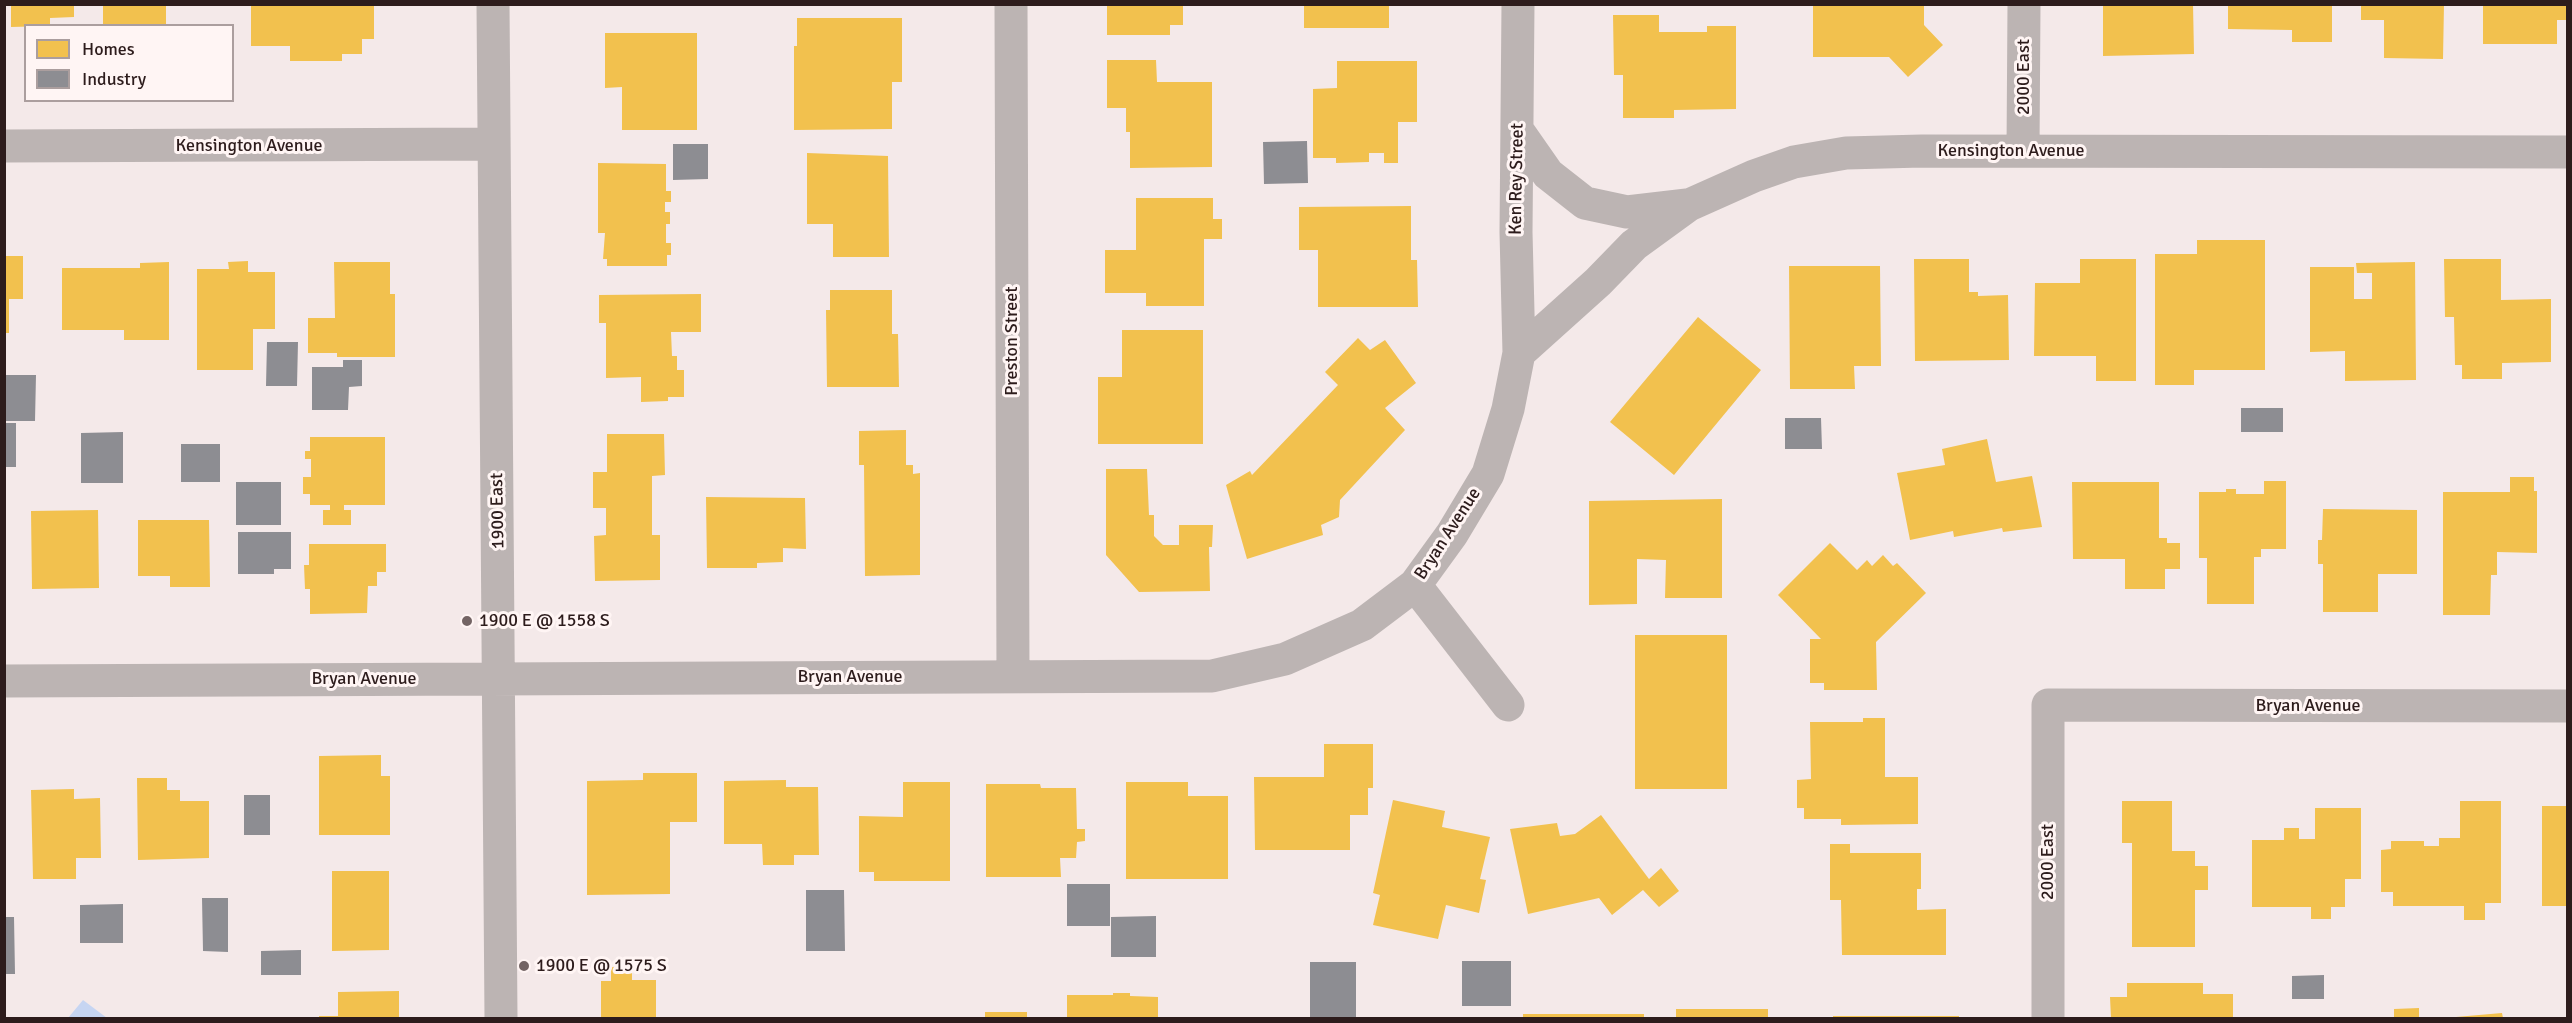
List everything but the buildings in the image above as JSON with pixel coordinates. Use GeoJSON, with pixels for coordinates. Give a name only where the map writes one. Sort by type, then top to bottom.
{"type":"FeatureCollection","features":[{"type":"Feature","properties":{"kind":"street","name":"1900 East"},"geometry":{"type":"LineString","coordinates":[[493,4],[501,1018]]}},
{"type":"Feature","properties":{"kind":"street","name":"Preston Street"},"geometry":{"type":"LineString","coordinates":[[1011,4],[1013,677]]}},
{"type":"Feature","properties":{"kind":"street","name":"Ken Rey Street"},"geometry":{"type":"LineString","coordinates":[[1518,4],[1516,232],[1519,353]]}},
{"type":"Feature","properties":{"kind":"street","name":"2000 East"},"geometry":{"type":"LineString","coordinates":[[2023,150],[2024,4]]}},
{"type":"Feature","properties":{"kind":"street"},"geometry":{"type":"LineString","coordinates":[[1518,131],[1548,174],[1585,202],[1627,212],[1689,205]]}},
{"type":"Feature","properties":{"kind":"street","name":"Kensington Avenue"},"geometry":{"type":"LineString","coordinates":[[4,146],[494,144]]}},
{"type":"Feature","properties":{"kind":"street","name":"Kensington Avenue"},"geometry":{"type":"LineString","coordinates":[[1519,353],[1598,282],[1634,245],[1689,205],[1794,162],[1846,153],[2023,150],[2568,152]]}},
{"type":"Feature","properties":{"kind":"street","name":"Bryan Avenue"},"geometry":{"type":"LineString","coordinates":[[4,681],[1212,676],[1285,659],[1362,625],[1415,585],[1452,534],[1488,474],[1508,409],[1519,353]]}},
{"type":"Feature","properties":{"kind":"street"},"geometry":{"type":"LineString","coordinates":[[1415,585],[1508,705]]}},
{"type":"Feature","properties":{"kind":"street","name":"Bryan Avenue"},"geometry":{"type":"LineString","coordinates":[[2048,705],[2568,706]]}},
{"type":"Feature","properties":{"kind":"street","name":"2000 East"},"geometry":{"type":"LineString","coordinates":[[2048,705],[2048,1018]]}},
{"type":"Feature","properties":{"kind":"water"},"geometry":{"type":"Polygon","coordinates":[[[83,1000],[107,1018],[68,1018],[83,1000]]]}},
{"type":"Feature","properties":{"kind":"place","name":"1900 E @ 1558 S"},"geometry":{"type":"Point","coordinates":[467,621]}},
{"type":"Feature","properties":{"kind":"place","name":"1900 E @ 1575 S"},"geometry":{"type":"Point","coordinates":[524,966]}}]}
